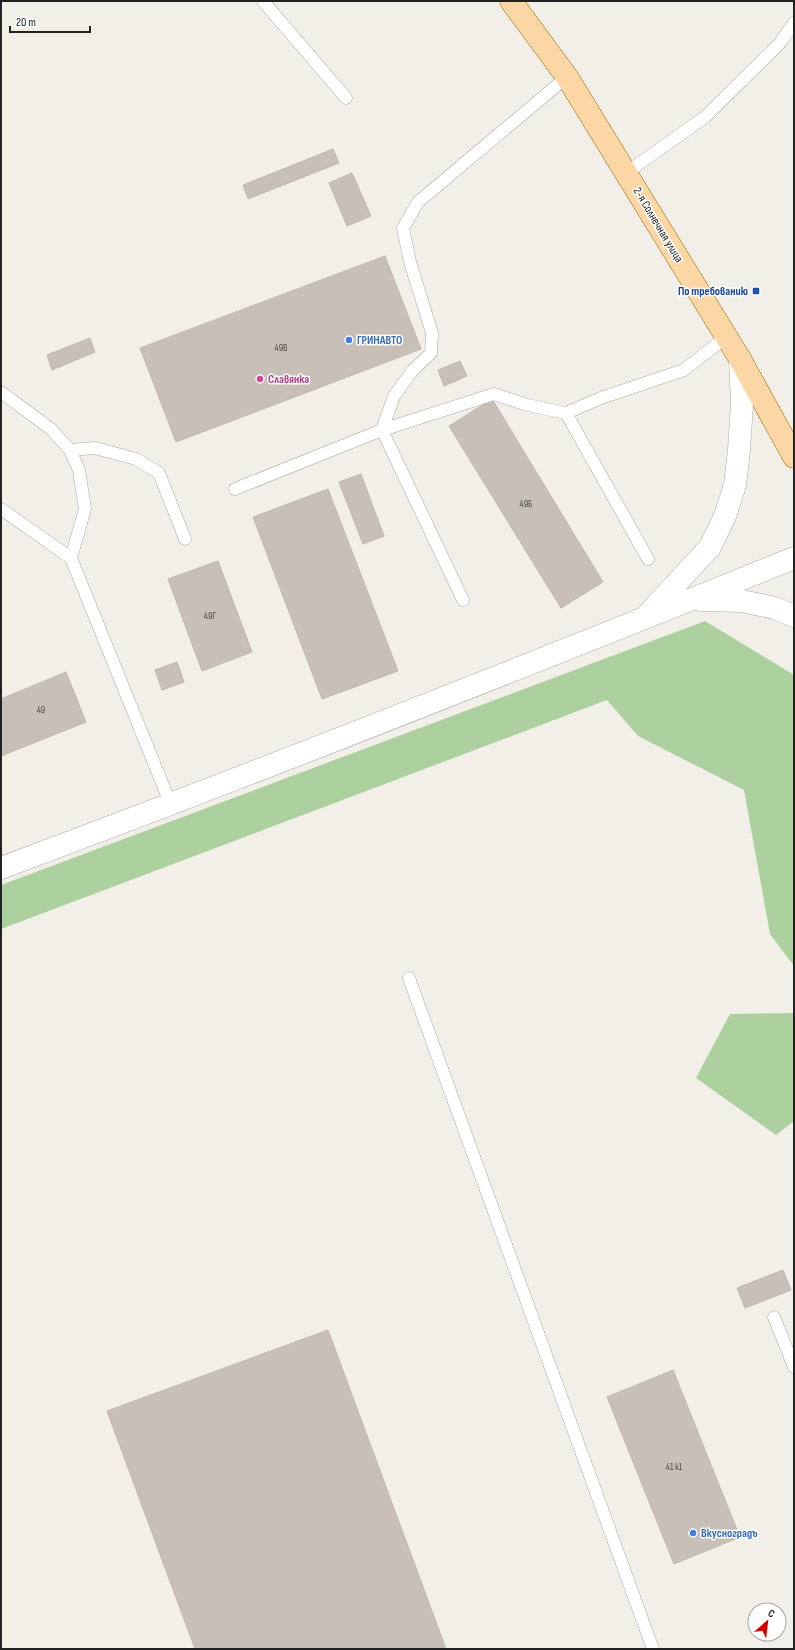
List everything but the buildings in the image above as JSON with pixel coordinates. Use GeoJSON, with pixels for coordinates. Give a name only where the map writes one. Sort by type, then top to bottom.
{"type":"FeatureCollection","features":[{"type":"Feature","properties":{"kind":"main road","name":"2-я Солнечная улица"},"geometry":{"type":"LineString","coordinates":[[511,1],[567,77],[740,359],[794,457]]}},
{"type":"Feature","properties":{"kind":"street"},"geometry":{"type":"LineString","coordinates":[[644,618],[710,547],[725,516],[735,485],[739,450],[742,404],[740,359]]}},
{"type":"Feature","properties":{"kind":"street"},"geometry":{"type":"LineString","coordinates":[[1,868],[171,805],[692,600],[794,558]]}},
{"type":"Feature","properties":{"kind":"street"},"geometry":{"type":"LineString","coordinates":[[692,600],[742,601],[775,608],[794,616]]}},
{"type":"Feature","properties":{"kind":"lane"},"geometry":{"type":"LineString","coordinates":[[263,1],[346,98]]}},
{"type":"Feature","properties":{"kind":"lane"},"geometry":{"type":"LineString","coordinates":[[626,173],[705,117],[779,44],[794,23]]}},
{"type":"Feature","properties":{"kind":"lane"},"geometry":{"type":"LineString","coordinates":[[463,600],[382,430],[394,396],[413,370],[431,353],[432,333],[410,262],[403,228],[418,202],[567,77]]}},
{"type":"Feature","properties":{"kind":"lane"},"geometry":{"type":"LineString","coordinates":[[235,489],[382,430],[494,394],[527,405],[566,413],[601,398],[684,370],[726,337]]}},
{"type":"Feature","properties":{"kind":"lane"},"geometry":{"type":"LineString","coordinates":[[1,392],[51,429],[70,450],[79,470],[85,509],[71,558]]}},
{"type":"Feature","properties":{"kind":"lane"},"geometry":{"type":"LineString","coordinates":[[566,413],[648,559]]}},
{"type":"Feature","properties":{"kind":"lane"},"geometry":{"type":"LineString","coordinates":[[70,450],[94,448],[136,459],[159,473],[185,539]]}},
{"type":"Feature","properties":{"kind":"lane"},"geometry":{"type":"LineString","coordinates":[[1,509],[71,558],[171,805]]}},
{"type":"Feature","properties":{"kind":"lane"},"geometry":{"type":"LineString","coordinates":[[409,978],[653,1649]]}},
{"type":"Feature","properties":{"kind":"lane"},"geometry":{"type":"LineString","coordinates":[[774,1317],[794,1367]]}},
{"type":"Feature","properties":{"kind":"green space"},"geometry":{"type":"Polygon","coordinates":[[[705,621],[794,675],[794,966],[770,934],[744,790],[638,736],[607,700],[1,929],[1,885],[705,621]]]}},
{"type":"Feature","properties":{"kind":"green space"},"geometry":{"type":"Polygon","coordinates":[[[794,1013],[794,1121],[776,1135],[696,1078],[730,1014],[794,1013]]]}},
{"type":"Feature","properties":{"kind":"place","name":"По требованию"},"geometry":{"type":"Point","coordinates":[756,291]}},
{"type":"Feature","properties":{"kind":"place","name":"ГРИНАВТО"},"geometry":{"type":"Point","coordinates":[349,340]}},
{"type":"Feature","properties":{"kind":"place","name":"Славянка"},"geometry":{"type":"Point","coordinates":[260,379]}},
{"type":"Feature","properties":{"kind":"place","name":"Вкусноградъ"},"geometry":{"type":"Point","coordinates":[693,1533]}}]}
